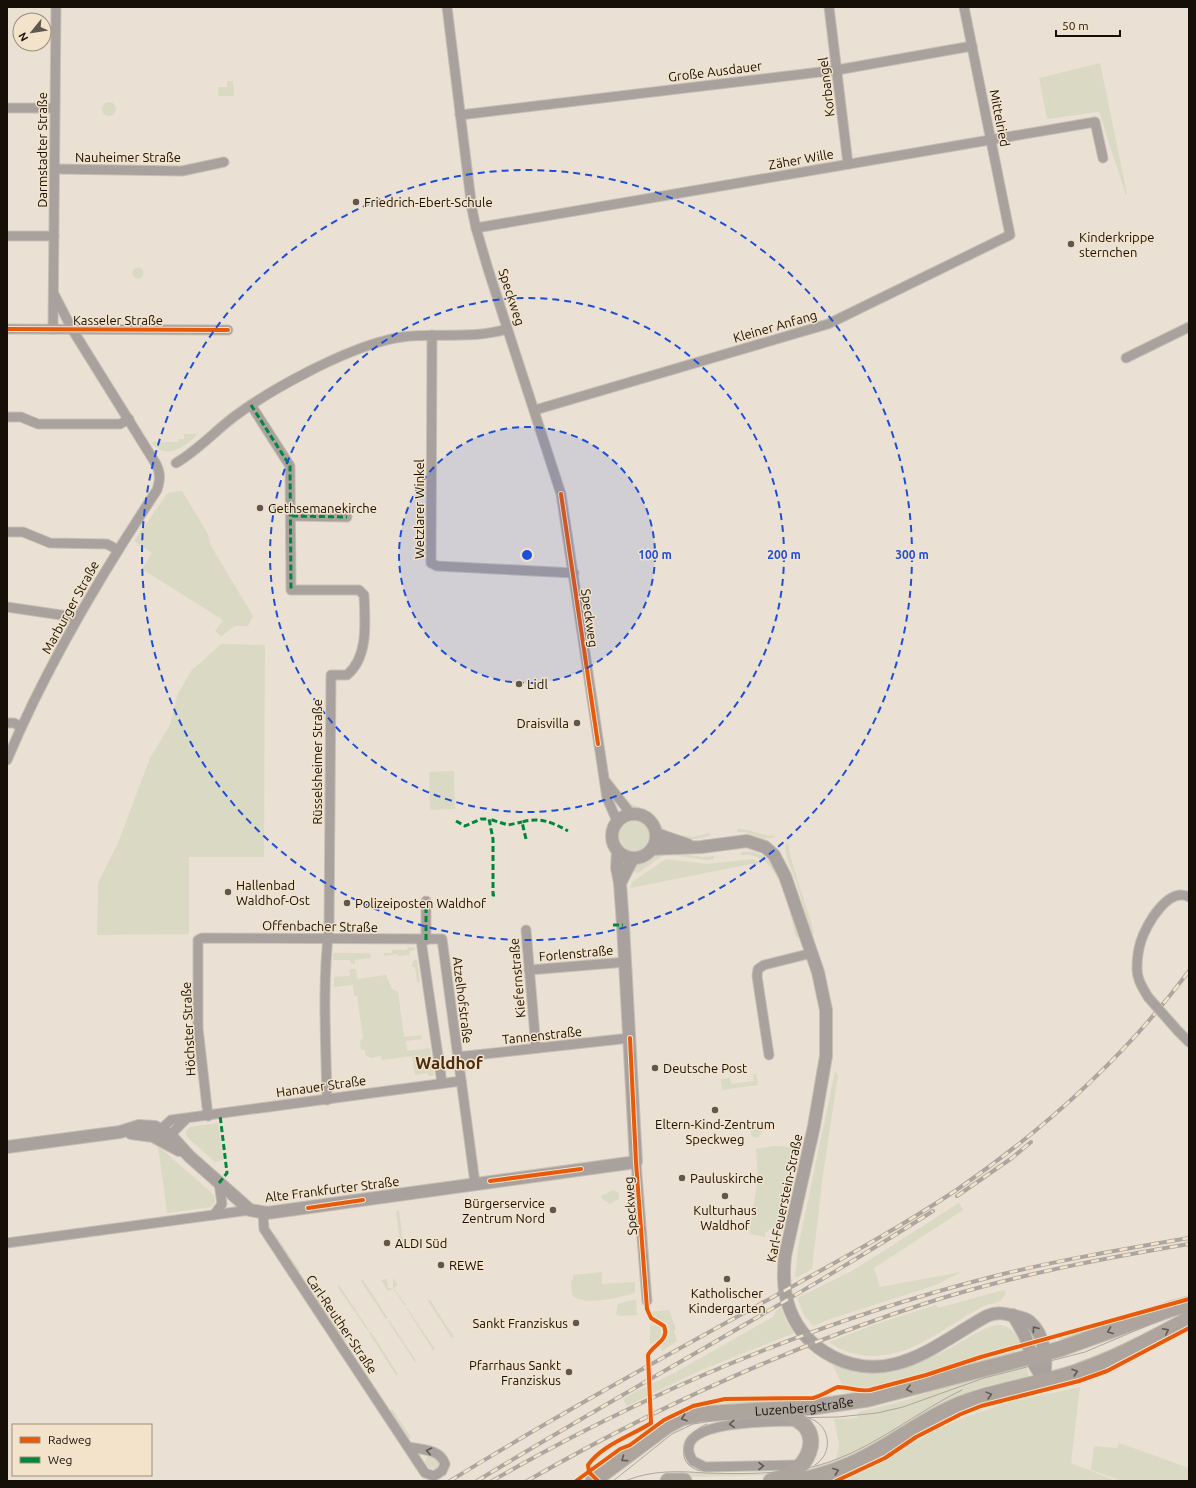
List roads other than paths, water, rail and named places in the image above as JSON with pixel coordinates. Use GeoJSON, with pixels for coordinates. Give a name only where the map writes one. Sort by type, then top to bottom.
{"type":"FeatureCollection","features":[{"type":"Feature","properties":{"kind":"main road","name":"Luzenbergstraße"},"geometry":{"type":"LineString","coordinates":[[593,1481],[667,1426],[682,1418],[701,1414],[840,1405],[868,1399],[1038,1355],[1189,1304]]}},
{"type":"Feature","properties":{"kind":"main road"},"geometry":{"type":"LineString","coordinates":[[798,1481],[822,1476],[863,1459],[918,1425],[952,1407],[984,1396],[1076,1372],[1106,1361],[1189,1319]]}},
{"type":"Feature","properties":{"kind":"main road"},"geometry":{"type":"LineString","coordinates":[[771,1481],[790,1474],[800,1466],[809,1453],[811,1441],[807,1429],[798,1421],[778,1410]]}},
{"type":"Feature","properties":{"kind":"main road"},"geometry":{"type":"LineString","coordinates":[[668,1481],[684,1481]]}},
{"type":"Feature","properties":{"kind":"street","name":"Darmstadter Straße"},"geometry":{"type":"LineString","coordinates":[[53,329],[56,7]]}},
{"type":"Feature","properties":{"kind":"street","name":"Speckweg"},"geometry":{"type":"LineString","coordinates":[[447,7],[472,209],[476,228],[507,329],[535,410],[561,494],[607,798],[617,821],[612,833],[614,847],[618,852],[617,868],[620,883],[626,962],[636,1162],[647,1301]]}},
{"type":"Feature","properties":{"kind":"street","name":"Korbangel"},"geometry":{"type":"LineString","coordinates":[[829,7],[848,164]]}},
{"type":"Feature","properties":{"kind":"street","name":"Mittelried"},"geometry":{"type":"LineString","coordinates":[[964,7],[1010,235]]}},
{"type":"Feature","properties":{"kind":"street","name":"Große Ausdauer"},"geometry":{"type":"LineString","coordinates":[[460,115],[837,70],[972,46]]}},
{"type":"Feature","properties":{"kind":"street"},"geometry":{"type":"LineString","coordinates":[[7,108],[54,108]]}},
{"type":"Feature","properties":{"kind":"street","name":"Zäher Wille"},"geometry":{"type":"LineString","coordinates":[[476,228],[1095,122],[1103,158]]}},
{"type":"Feature","properties":{"kind":"street","name":"Nauheimer Straße"},"geometry":{"type":"LineString","coordinates":[[55,170],[182,171],[224,162]]}},
{"type":"Feature","properties":{"kind":"street","name":"Kleiner Anfang"},"geometry":{"type":"LineString","coordinates":[[535,410],[828,324],[1010,235]]}},
{"type":"Feature","properties":{"kind":"street"},"geometry":{"type":"LineString","coordinates":[[7,236],[54,236]]}},
{"type":"Feature","properties":{"kind":"street","name":"Darmstadter Straße"},"geometry":{"type":"LineString","coordinates":[[54,294],[72,329],[159,470]]}},
{"type":"Feature","properties":{"kind":"street"},"geometry":{"type":"LineString","coordinates":[[1126,358],[1189,328]]}},
{"type":"Feature","properties":{"kind":"street","name":"Kasseler Straße"},"geometry":{"type":"LineString","coordinates":[[7,329],[228,330]]}},
{"type":"Feature","properties":{"kind":"street"},"geometry":{"type":"LineString","coordinates":[[176,463],[189,456],[235,416],[251,405],[288,383],[324,365],[374,344],[401,337],[486,334],[507,329]]}},
{"type":"Feature","properties":{"kind":"street","name":"Wetzlarer Winkel"},"geometry":{"type":"LineString","coordinates":[[432,335],[431,563],[437,566],[574,573]]}},
{"type":"Feature","properties":{"kind":"street","name":"Rüsselsheimer Straße"},"geometry":{"type":"LineString","coordinates":[[251,405],[290,466],[292,516],[291,590],[359,590],[364,595],[363,648],[355,669],[348,675],[331,675],[327,1100]]}},
{"type":"Feature","properties":{"kind":"street"},"geometry":{"type":"LineString","coordinates":[[7,417],[21,417],[38,424],[120,424],[128,419]]}},
{"type":"Feature","properties":{"kind":"street","name":"Marburger Straße"},"geometry":{"type":"LineString","coordinates":[[7,760],[21,727],[76,620],[118,550],[157,490],[161,479],[159,470]]}},
{"type":"Feature","properties":{"kind":"street"},"geometry":{"type":"LineString","coordinates":[[292,516],[347,517]]}},
{"type":"Feature","properties":{"kind":"street"},"geometry":{"type":"LineString","coordinates":[[7,532],[23,532],[50,543],[107,544],[118,550]]}},
{"type":"Feature","properties":{"kind":"street"},"geometry":{"type":"LineString","coordinates":[[7,607],[68,616],[76,620]]}},
{"type":"Feature","properties":{"kind":"street"},"geometry":{"type":"LineString","coordinates":[[7,723],[14,723],[21,727]]}},
{"type":"Feature","properties":{"kind":"street"},"geometry":{"type":"LineString","coordinates":[[604,780],[631,814]]}},
{"type":"Feature","properties":{"kind":"street"},"geometry":{"type":"LineString","coordinates":[[617,821],[631,814],[645,817],[650,821],[656,834],[652,849],[643,856],[633,858],[618,852]]}},
{"type":"Feature","properties":{"kind":"street","name":"Karl-Feuerstein-Straße"},"geometry":{"type":"LineString","coordinates":[[656,834],[695,847]]}},
{"type":"Feature","properties":{"kind":"street","name":"Karl-Feuerstein-Straße"},"geometry":{"type":"LineString","coordinates":[[652,849],[695,847],[747,841],[759,844],[769,850],[778,861],[786,876],[812,953],[825,1002],[827,1047],[816,1112],[785,1256],[783,1276],[785,1295],[796,1323],[812,1342],[832,1357],[855,1365],[877,1367],[896,1364],[911,1358],[990,1315],[1002,1313],[1013,1315],[1028,1320],[1037,1330],[1042,1341],[1038,1355],[1046,1363],[1044,1381]]}},
{"type":"Feature","properties":{"kind":"street"},"geometry":{"type":"LineString","coordinates":[[620,883],[633,858]]}},
{"type":"Feature","properties":{"kind":"street"},"geometry":{"type":"LineString","coordinates":[[1189,897],[1185,895],[1171,898],[1162,905],[1154,915],[1141,940],[1137,954],[1137,970],[1140,985],[1148,997],[1189,1042]]}},
{"type":"Feature","properties":{"kind":"street"},"geometry":{"type":"LineString","coordinates":[[426,901],[424,940],[442,1083]]}},
{"type":"Feature","properties":{"kind":"street","name":"Kiefernstraße"},"geometry":{"type":"LineString","coordinates":[[526,930],[536,1048]]}},
{"type":"Feature","properties":{"kind":"street","name":"Offenbacher Straße"},"geometry":{"type":"LineString","coordinates":[[198,940],[202,938],[442,939]]}},
{"type":"Feature","properties":{"kind":"street","name":"Atzelhofstraße"},"geometry":{"type":"LineString","coordinates":[[442,939],[475,1183]]}},
{"type":"Feature","properties":{"kind":"street","name":"Höchster Straße"},"geometry":{"type":"LineString","coordinates":[[198,940],[198,1028],[208,1116]]}},
{"type":"Feature","properties":{"kind":"street"},"geometry":{"type":"LineString","coordinates":[[769,1055],[757,976],[758,969],[764,965],[812,953]]}},
{"type":"Feature","properties":{"kind":"street","name":"Forlenstraße"},"geometry":{"type":"LineString","coordinates":[[529,970],[626,962]]}},
{"type":"Feature","properties":{"kind":"street","name":"Tannenstraße"},"geometry":{"type":"LineString","coordinates":[[457,1057],[630,1038]]}},
{"type":"Feature","properties":{"kind":"street","name":"Hanauer Straße"},"geometry":{"type":"LineString","coordinates":[[164,1134],[186,1119],[461,1081]]}},
{"type":"Feature","properties":{"kind":"street"},"geometry":{"type":"LineString","coordinates":[[7,1147],[120,1132],[145,1126],[164,1134],[250,1210]]}},
{"type":"Feature","properties":{"kind":"street","name":"Alte Frankfurter Straße"},"geometry":{"type":"LineString","coordinates":[[7,1243],[250,1210],[263,1213],[308,1208],[475,1183],[636,1162]]}},
{"type":"Feature","properties":{"kind":"street"},"geometry":{"type":"LineString","coordinates":[[214,1215],[222,1204],[219,1183]]}},
{"type":"Feature","properties":{"kind":"street","name":"Carl-Reuther-Straße"},"geometry":{"type":"LineString","coordinates":[[263,1213],[264,1229],[408,1447]]}},
{"type":"Feature","properties":{"kind":"street","name":"Luzenbergstraße"},"geometry":{"type":"LineString","coordinates":[[798,1421],[741,1423],[718,1426],[696,1436],[691,1444],[690,1450],[693,1461],[705,1467],[800,1466]]}},
{"type":"Feature","properties":{"kind":"tram line"},"geometry":{"type":"LineString","coordinates":[[613,1481],[672,1434],[693,1424],[724,1419],[838,1417],[877,1413],[903,1407],[984,1378],[1085,1352],[1189,1308]]}},
{"type":"Feature","properties":{"kind":"tram line"},"geometry":{"type":"LineString","coordinates":[[625,1481],[635,1477],[665,1472],[728,1474],[762,1473],[796,1470],[819,1465],[841,1458],[862,1448],[962,1390]]}},
{"type":"Feature","properties":{"kind":"tram line"},"geometry":{"type":"LineString","coordinates":[[809,1418],[822,1427],[826,1433],[827,1440],[825,1454],[815,1465]]}},
{"type":"Feature","properties":{"kind":"tram line"},"geometry":{"type":"LineString","coordinates":[[700,1471],[691,1467],[686,1461],[684,1448],[687,1440],[699,1428],[707,1424]]}},
{"type":"Feature","properties":{"kind":"railway"},"geometry":{"type":"LineString","coordinates":[[450,1481],[605,1390],[860,1249],[955,1191],[1020,1143],[1081,1091],[1138,1034],[1189,971]]}},
{"type":"Feature","properties":{"kind":"railway"},"geometry":{"type":"LineString","coordinates":[[957,1196],[1012,1158],[1031,1142]]}},
{"type":"Feature","properties":{"kind":"railway"},"geometry":{"type":"LineString","coordinates":[[477,1481],[591,1413],[763,1314],[933,1211]]}},
{"type":"Feature","properties":{"kind":"railway"},"geometry":{"type":"LineString","coordinates":[[492,1481],[612,1417],[674,1388],[736,1361],[864,1314],[929,1294],[1019,1270],[1092,1255],[1189,1238]]}},
{"type":"Feature","properties":{"kind":"railway"},"geometry":{"type":"LineString","coordinates":[[527,1481],[576,1453],[677,1402],[780,1357],[885,1317],[939,1299],[1032,1274],[1189,1244]]}},
{"type":"Feature","properties":{"kind":"place","name":"Friedrich-Ebert-Schule"},"geometry":{"type":"Point","coordinates":[356,202]}},
{"type":"Feature","properties":{"kind":"place","name":"Kinderkrippe sternchen"},"geometry":{"type":"Point","coordinates":[1071,244]}},
{"type":"Feature","properties":{"kind":"place","name":"Gethsemanekirche"},"geometry":{"type":"Point","coordinates":[260,508]}},
{"type":"Feature","properties":{"kind":"place","name":"Lidl"},"geometry":{"type":"Point","coordinates":[519,684]}},
{"type":"Feature","properties":{"kind":"place","name":"Draisvilla"},"geometry":{"type":"Point","coordinates":[577,723]}},
{"type":"Feature","properties":{"kind":"place","name":"Hallenbad Waldhof-Ost"},"geometry":{"type":"Point","coordinates":[228,892]}},
{"type":"Feature","properties":{"kind":"place","name":"Polizeiposten Waldhof"},"geometry":{"type":"Point","coordinates":[347,903]}},
{"type":"Feature","properties":{"kind":"place","name":"Deutsche Post"},"geometry":{"type":"Point","coordinates":[655,1068]}},
{"type":"Feature","properties":{"kind":"place","name":"Eltern-Kind-Zentrum Speckweg"},"geometry":{"type":"Point","coordinates":[715,1110]}},
{"type":"Feature","properties":{"kind":"place","name":"Pauluskirche"},"geometry":{"type":"Point","coordinates":[682,1178]}},
{"type":"Feature","properties":{"kind":"place","name":"Kulturhaus Waldhof"},"geometry":{"type":"Point","coordinates":[725,1196]}},
{"type":"Feature","properties":{"kind":"place","name":"Bürgerservice Zentrum Nord"},"geometry":{"type":"Point","coordinates":[553,1210]}},
{"type":"Feature","properties":{"kind":"place","name":"ALDI Süd"},"geometry":{"type":"Point","coordinates":[387,1243]}},
{"type":"Feature","properties":{"kind":"place","name":"REWE"},"geometry":{"type":"Point","coordinates":[441,1265]}},
{"type":"Feature","properties":{"kind":"place","name":"Katholischer Kindergarten"},"geometry":{"type":"Point","coordinates":[727,1279]}},
{"type":"Feature","properties":{"kind":"place","name":"Sankt Franziskus"},"geometry":{"type":"Point","coordinates":[576,1323]}},
{"type":"Feature","properties":{"kind":"place","name":"Pfarrhaus Sankt Franziskus"},"geometry":{"type":"Point","coordinates":[569,1372]}},
{"type":"Feature","properties":{"kind":"district","name":"Waldhof"},"geometry":{"type":"Point","coordinates":[449,1062]}}]}
